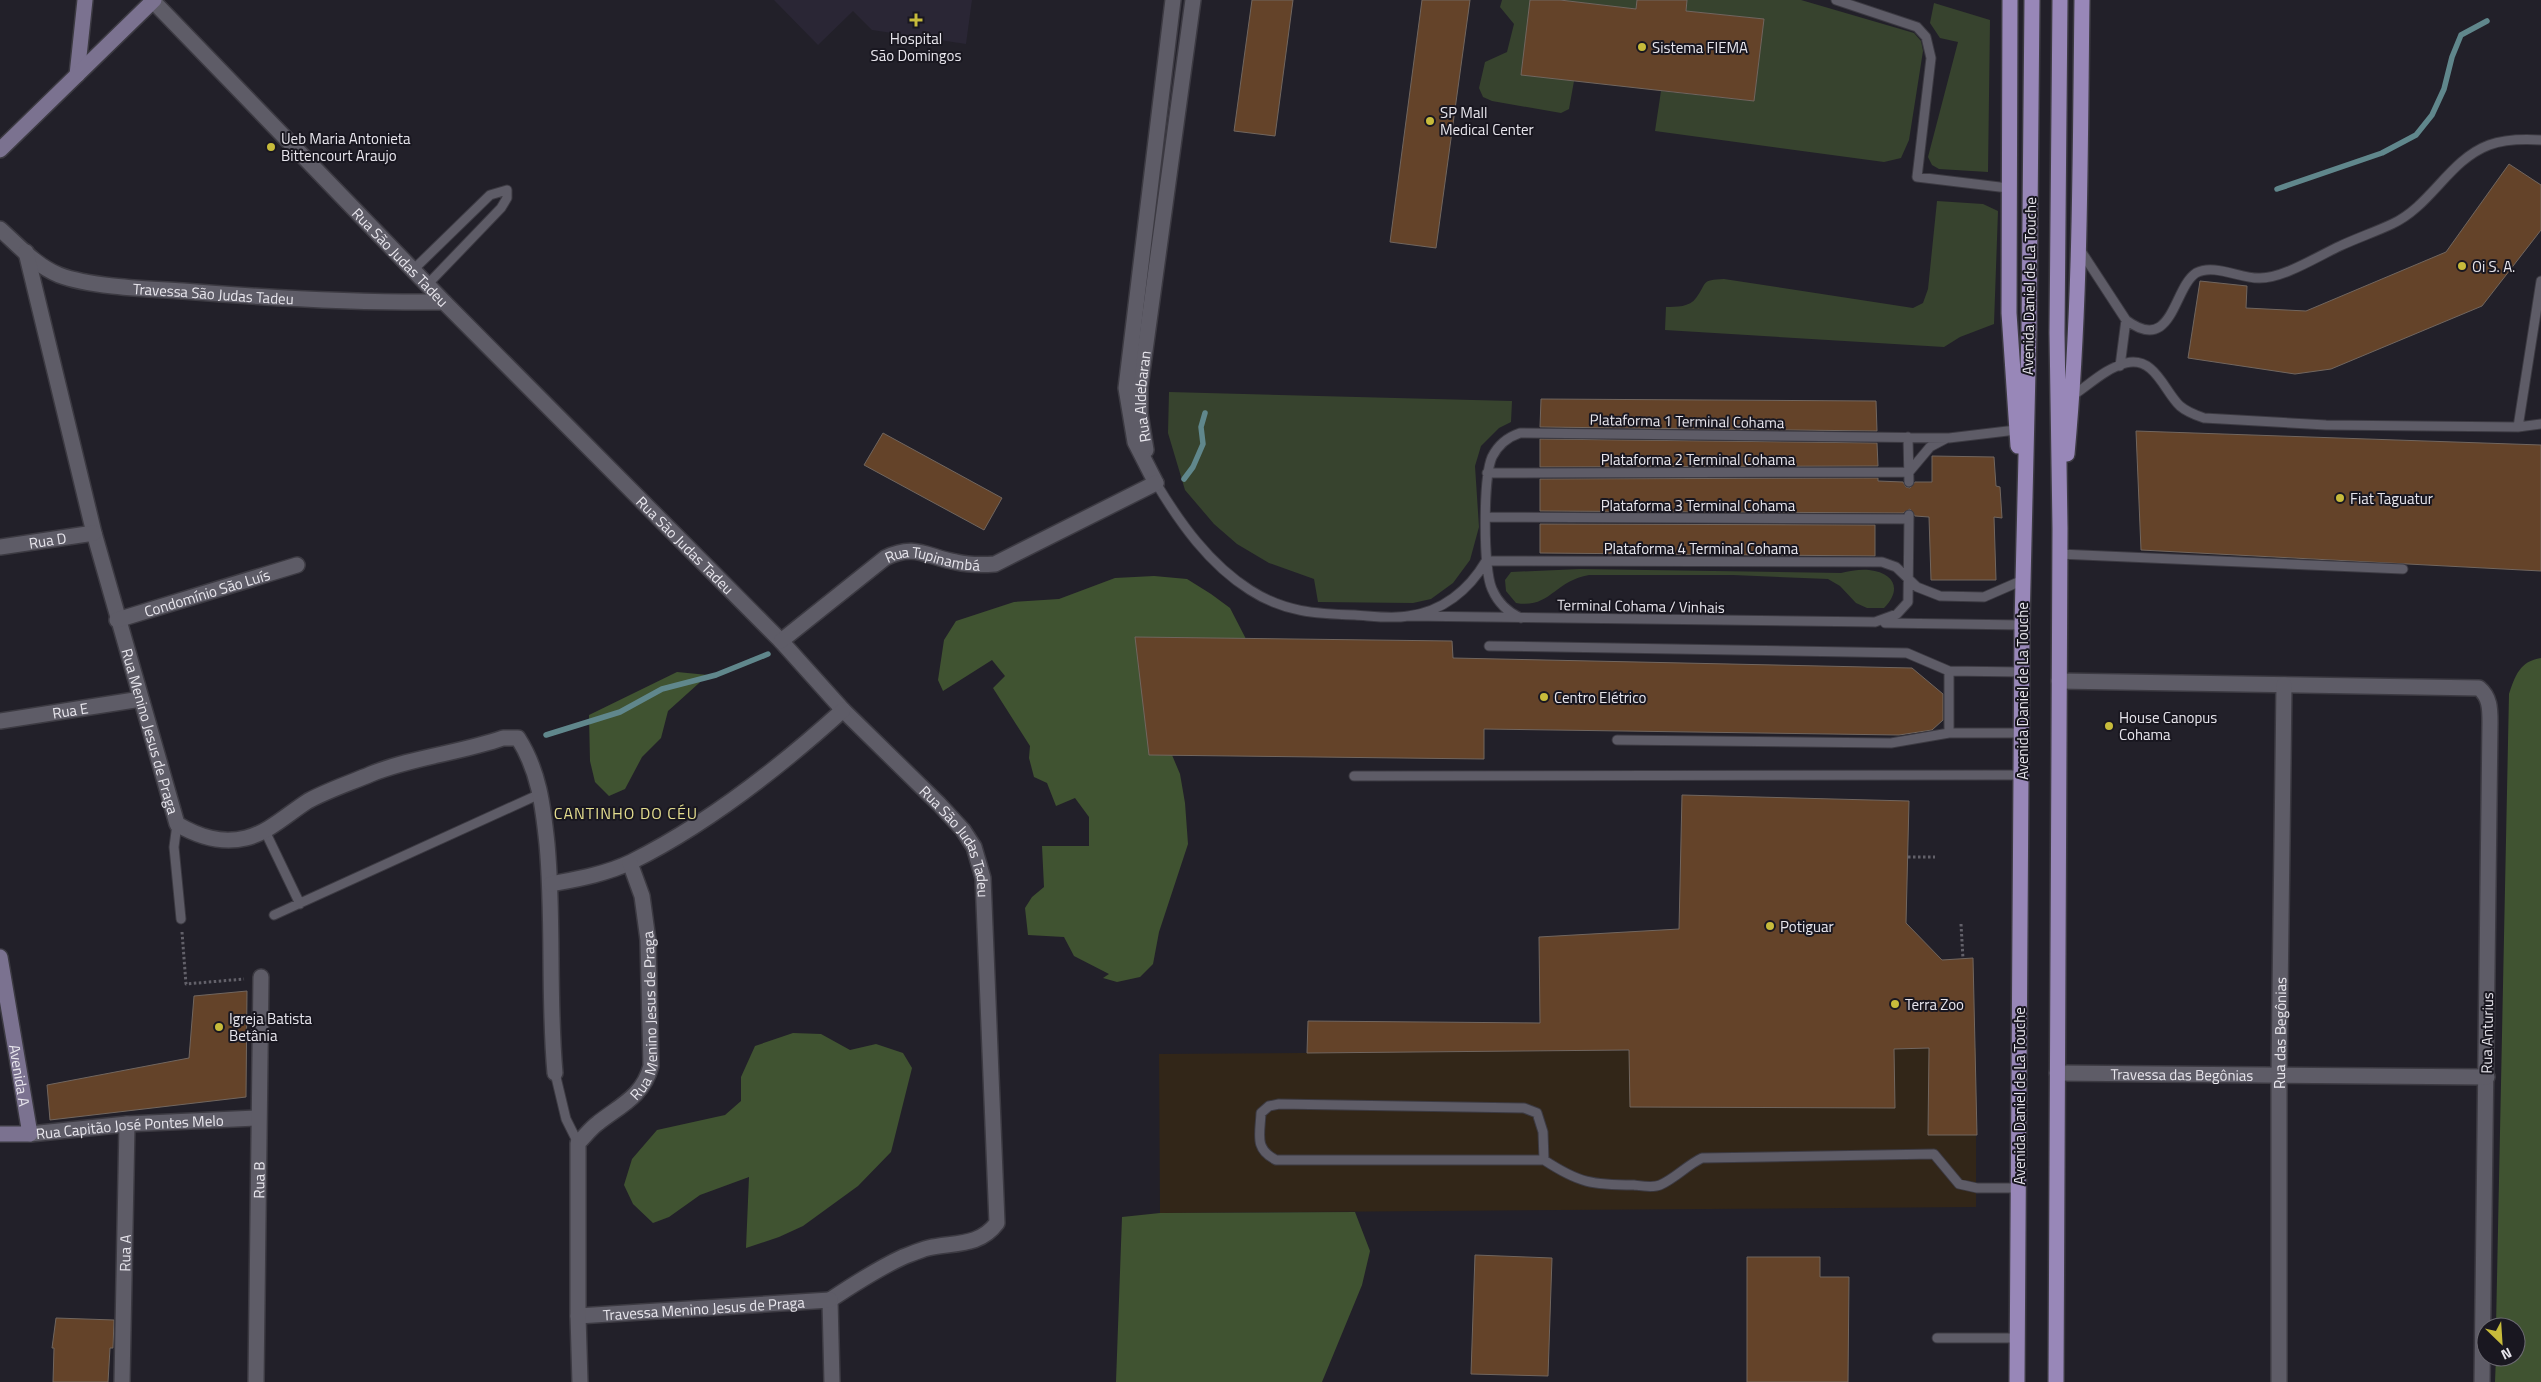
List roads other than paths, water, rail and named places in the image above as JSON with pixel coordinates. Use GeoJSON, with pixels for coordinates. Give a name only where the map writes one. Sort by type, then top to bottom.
{"type":"FeatureCollection","features":[{"type":"Feature","properties":{"kind":"main road"},"geometry":{"type":"LineString","coordinates":[[2010,0],[2009,313],[2016,430],[2024,502]]}},
{"type":"Feature","properties":{"kind":"main road","name":"Avenida Daniel de La Touche"},"geometry":{"type":"LineString","coordinates":[[2017,1382],[2022,625],[2029,328],[2032,0]]}},
{"type":"Feature","properties":{"kind":"main road","name":"Avenida Daniel de La Touche"},"geometry":{"type":"LineString","coordinates":[[2056,1382],[2060,554],[2057,333],[2060,0]]}},
{"type":"Feature","properties":{"kind":"main road"},"geometry":{"type":"LineString","coordinates":[[2060,528],[2072,396],[2079,248],[2082,0]]}},
{"type":"Feature","properties":{"kind":"street"},"geometry":{"type":"LineString","coordinates":[[77,75],[85,0]]}},
{"type":"Feature","properties":{"kind":"street","name":"Rua São Judas Tadeu"},"geometry":{"type":"LineString","coordinates":[[0,150],[153,0],[412,270],[781,641],[843,710],[963,830],[979,858],[983,878],[997,1223],[981,1239],[959,1245],[928,1248],[904,1257],[881,1268],[830,1300]]}},
{"type":"Feature","properties":{"kind":"street","name":"Rua Aldebaran"},"geometry":{"type":"LineString","coordinates":[[1156,483],[1135,442],[1126,388],[1173,0]]}},
{"type":"Feature","properties":{"kind":"street","name":"Rua Aldebaran"},"geometry":{"type":"LineString","coordinates":[[1156,483],[1142,428],[1140,387],[1193,0]]}},
{"type":"Feature","properties":{"kind":"street","name":"Travessa São Judas Tadeu"},"geometry":{"type":"LineString","coordinates":[[0,229],[49,270],[60,275],[136,288],[377,303],[444,302]]}},
{"type":"Feature","properties":{"kind":"street","name":"Rua Menino Jesus de Praga"},"geometry":{"type":"LineString","coordinates":[[26,252],[94,533],[117,620],[177,824],[196,836],[228,840],[246,838],[310,800],[374,773],[512,736],[518,738],[524,746],[542,793],[551,884],[551,1031],[554,1073]]}},
{"type":"Feature","properties":{"kind":"street","name":"Rua Tupinambá"},"geometry":{"type":"LineString","coordinates":[[781,641],[885,558],[899,551],[913,550],[954,562],[976,565],[995,564],[1156,483]]}},
{"type":"Feature","properties":{"kind":"street","name":"Rua D"},"geometry":{"type":"LineString","coordinates":[[0,546],[94,533]]}},
{"type":"Feature","properties":{"kind":"street","name":"Condomínio São Luís"},"geometry":{"type":"LineString","coordinates":[[117,620],[297,565]]}},
{"type":"Feature","properties":{"kind":"street"},"geometry":{"type":"LineString","coordinates":[[2059,681],[2284,685]]}},
{"type":"Feature","properties":{"kind":"street","name":"Rua Anturius"},"geometry":{"type":"LineString","coordinates":[[2284,685],[2479,688],[2484,692],[2490,709],[2482,1382]]}},
{"type":"Feature","properties":{"kind":"street","name":"Rua das Begônias"},"geometry":{"type":"LineString","coordinates":[[2279,1382],[2279,1076],[2284,685]]}},
{"type":"Feature","properties":{"kind":"street","name":"Rua E"},"geometry":{"type":"LineString","coordinates":[[0,721],[141,699]]}},
{"type":"Feature","properties":{"kind":"street"},"geometry":{"type":"LineString","coordinates":[[551,884],[584,878],[630,863],[738,796],[785,762],[843,710]]}},
{"type":"Feature","properties":{"kind":"street","name":"Rua Menino Jesus de Praga"},"geometry":{"type":"LineString","coordinates":[[580,1382],[578,1143],[596,1124],[640,1090],[647,1080],[651,1066],[648,940],[642,896],[630,863]]}},
{"type":"Feature","properties":{"kind":"street","name":"Avenida A"},"geometry":{"type":"LineString","coordinates":[[0,957],[30,1134]]}},
{"type":"Feature","properties":{"kind":"street","name":"Rua B"},"geometry":{"type":"LineString","coordinates":[[256,1382],[261,977]]}},
{"type":"Feature","properties":{"kind":"street","name":"Travessa das Begônias"},"geometry":{"type":"LineString","coordinates":[[2057,1073],[2487,1077]]}},
{"type":"Feature","properties":{"kind":"street","name":"Rua Capitão José Pontes Melo"},"geometry":{"type":"LineString","coordinates":[[0,1134],[30,1134],[127,1124],[258,1118]]}},
{"type":"Feature","properties":{"kind":"street","name":"Rua A"},"geometry":{"type":"LineString","coordinates":[[122,1382],[127,1124]]}},
{"type":"Feature","properties":{"kind":"street"},"geometry":{"type":"LineString","coordinates":[[830,1300],[832,1382]]}},
{"type":"Feature","properties":{"kind":"street","name":"Travessa Menino Jesus de Praga"},"geometry":{"type":"LineString","coordinates":[[578,1316],[830,1300]]}},
{"type":"Feature","properties":{"kind":"lane"},"geometry":{"type":"LineString","coordinates":[[1836,0],[1917,27],[1926,37],[1931,58],[1917,177],[2008,188]]}},
{"type":"Feature","properties":{"kind":"lane"},"geometry":{"type":"LineString","coordinates":[[2079,248],[2126,320],[2135,327],[2146,330],[2160,326],[2173,313],[2185,288],[2197,273],[2207,270],[2220,271],[2260,279],[2294,268],[2407,215],[2474,153],[2489,145],[2511,140],[2541,140]]}},
{"type":"Feature","properties":{"kind":"lane"},"geometry":{"type":"LineString","coordinates":[[412,270],[490,195],[507,190],[507,198],[501,208],[427,285]]}},
{"type":"Feature","properties":{"kind":"lane"},"geometry":{"type":"LineString","coordinates":[[2518,427],[2541,281]]}},
{"type":"Feature","properties":{"kind":"lane"},"geometry":{"type":"LineString","coordinates":[[2120,366],[2126,320]]}},
{"type":"Feature","properties":{"kind":"lane"},"geometry":{"type":"LineString","coordinates":[[2072,396],[2127,363],[2138,364],[2154,371],[2179,405],[2188,412],[2204,418],[2326,426],[2518,427],[2541,424]]}},
{"type":"Feature","properties":{"kind":"lane"},"geometry":{"type":"LineString","coordinates":[[1908,472],[1930,447],[1949,438],[2016,430]]}},
{"type":"Feature","properties":{"kind":"lane","name":"Plataforma 1 Terminal Cohama"},"geometry":{"type":"LineString","coordinates":[[1487,474],[1499,447],[1512,436],[1520,433],[1949,438]]}},
{"type":"Feature","properties":{"kind":"lane"},"geometry":{"type":"LineString","coordinates":[[1908,437],[1909,482]]}},
{"type":"Feature","properties":{"kind":"lane","name":"Plataforma 2 Terminal Cohama"},"geometry":{"type":"LineString","coordinates":[[1487,474],[1908,472]]}},
{"type":"Feature","properties":{"kind":"lane"},"geometry":{"type":"LineString","coordinates":[[1487,474],[1486,561],[1488,578],[1497,599],[1511,613],[1521,618]]}},
{"type":"Feature","properties":{"kind":"lane","name":"Terminal Cohama / Vinhais"},"geometry":{"type":"LineString","coordinates":[[1156,483],[1184,528],[1199,545],[1250,590],[1277,603],[1310,614],[2022,625]]}},
{"type":"Feature","properties":{"kind":"lane","name":"Plataforma 3 Terminal Cohama"},"geometry":{"type":"LineString","coordinates":[[1487,517],[1909,517]]}},
{"type":"Feature","properties":{"kind":"lane","name":"Terminal Cohama / Vinhais"},"geometry":{"type":"LineString","coordinates":[[1875,622],[1893,617],[1904,608],[1909,597],[1909,517]]}},
{"type":"Feature","properties":{"kind":"lane"},"geometry":{"type":"LineString","coordinates":[[2060,554],[2403,569]]}},
{"type":"Feature","properties":{"kind":"lane"},"geometry":{"type":"LineString","coordinates":[[1408,616],[1438,607],[1456,596],[1474,580],[1486,561]]}},
{"type":"Feature","properties":{"kind":"lane","name":"Plataforma 4 Terminal Cohama"},"geometry":{"type":"LineString","coordinates":[[1486,561],[1882,562],[1896,567],[1909,581]]}},
{"type":"Feature","properties":{"kind":"lane"},"geometry":{"type":"LineString","coordinates":[[1909,581],[1917,587],[1940,596],[1984,596],[2023,580]]}},
{"type":"Feature","properties":{"kind":"lane"},"geometry":{"type":"LineString","coordinates":[[1489,646],[1907,654],[1949,671],[2022,672]]}},
{"type":"Feature","properties":{"kind":"lane"},"geometry":{"type":"LineString","coordinates":[[1948,733],[1949,671]]}},
{"type":"Feature","properties":{"kind":"lane"},"geometry":{"type":"LineString","coordinates":[[1617,740],[1892,743],[1948,733],[2021,733]]}},
{"type":"Feature","properties":{"kind":"lane"},"geometry":{"type":"LineString","coordinates":[[1354,776],[2021,774]]}},
{"type":"Feature","properties":{"kind":"lane"},"geometry":{"type":"LineString","coordinates":[[274,915],[542,793]]}},
{"type":"Feature","properties":{"kind":"lane"},"geometry":{"type":"LineString","coordinates":[[177,824],[174,847],[181,918]]}},
{"type":"Feature","properties":{"kind":"lane"},"geometry":{"type":"LineString","coordinates":[[264,829],[300,904]]}},
{"type":"Feature","properties":{"kind":"lane","name":"Rua Menino Jesus de Praga"},"geometry":{"type":"LineString","coordinates":[[554,1073],[566,1119],[578,1143]]}},
{"type":"Feature","properties":{"kind":"lane"},"geometry":{"type":"LineString","coordinates":[[1544,1160],[1541,1122],[1537,1113],[1524,1108],[1279,1104],[1269,1106],[1261,1113],[1261,1148],[1266,1155],[1276,1160],[1544,1160],[1568,1176],[1586,1183],[1658,1186],[1672,1179],[1692,1163],[1702,1158],[1934,1154],[1959,1184],[1977,1188],[2018,1188]]}},
{"type":"Feature","properties":{"kind":"lane"},"geometry":{"type":"LineString","coordinates":[[1937,1338],[2017,1338]]}},
{"type":"Feature","properties":{"kind":"waterway"},"geometry":{"type":"LineString","coordinates":[[2277,189],[2382,153],[2416,135],[2432,115],[2444,89],[2452,57],[2461,35],[2487,21]]}},
{"type":"Feature","properties":{"kind":"waterway"},"geometry":{"type":"LineString","coordinates":[[1184,479],[1193,467],[1203,444],[1201,427],[1205,413]]}},
{"type":"Feature","properties":{"kind":"waterway"},"geometry":{"type":"LineString","coordinates":[[546,735],[620,712],[662,689],[716,675],[768,654]]}},
{"type":"Feature","properties":{"kind":"place","name":"Hospital São Domingos"},"geometry":{"type":"Point","coordinates":[916,20]}},
{"type":"Feature","properties":{"kind":"place","name":"Sistema FIEMA"},"geometry":{"type":"Point","coordinates":[1642,47]}},
{"type":"Feature","properties":{"kind":"place","name":"SP Mall Medical Center"},"geometry":{"type":"Point","coordinates":[1430,121]}},
{"type":"Feature","properties":{"kind":"place","name":"Ueb Maria Antonieta Bittencourt Araujo"},"geometry":{"type":"Point","coordinates":[271,147]}},
{"type":"Feature","properties":{"kind":"place","name":"Oi S. A."},"geometry":{"type":"Point","coordinates":[2462,266]}},
{"type":"Feature","properties":{"kind":"place","name":"Fiat Taguatur"},"geometry":{"type":"Point","coordinates":[2340,498]}},
{"type":"Feature","properties":{"kind":"place","name":"Centro Elétrico"},"geometry":{"type":"Point","coordinates":[1544,697]}},
{"type":"Feature","properties":{"kind":"place","name":"House Canopus Cohama"},"geometry":{"type":"Point","coordinates":[2109,726]}},
{"type":"Feature","properties":{"kind":"place","name":"Potiguar"},"geometry":{"type":"Point","coordinates":[1770,926]}},
{"type":"Feature","properties":{"kind":"place","name":"Terra Zoo"},"geometry":{"type":"Point","coordinates":[1895,1004]}},
{"type":"Feature","properties":{"kind":"place","name":"Igreja Batista Betânia"},"geometry":{"type":"Point","coordinates":[219,1027]}},
{"type":"Feature","properties":{"kind":"district","name":"CANTINHO DO CÉU"},"geometry":{"type":"Point","coordinates":[626,813]}}]}
